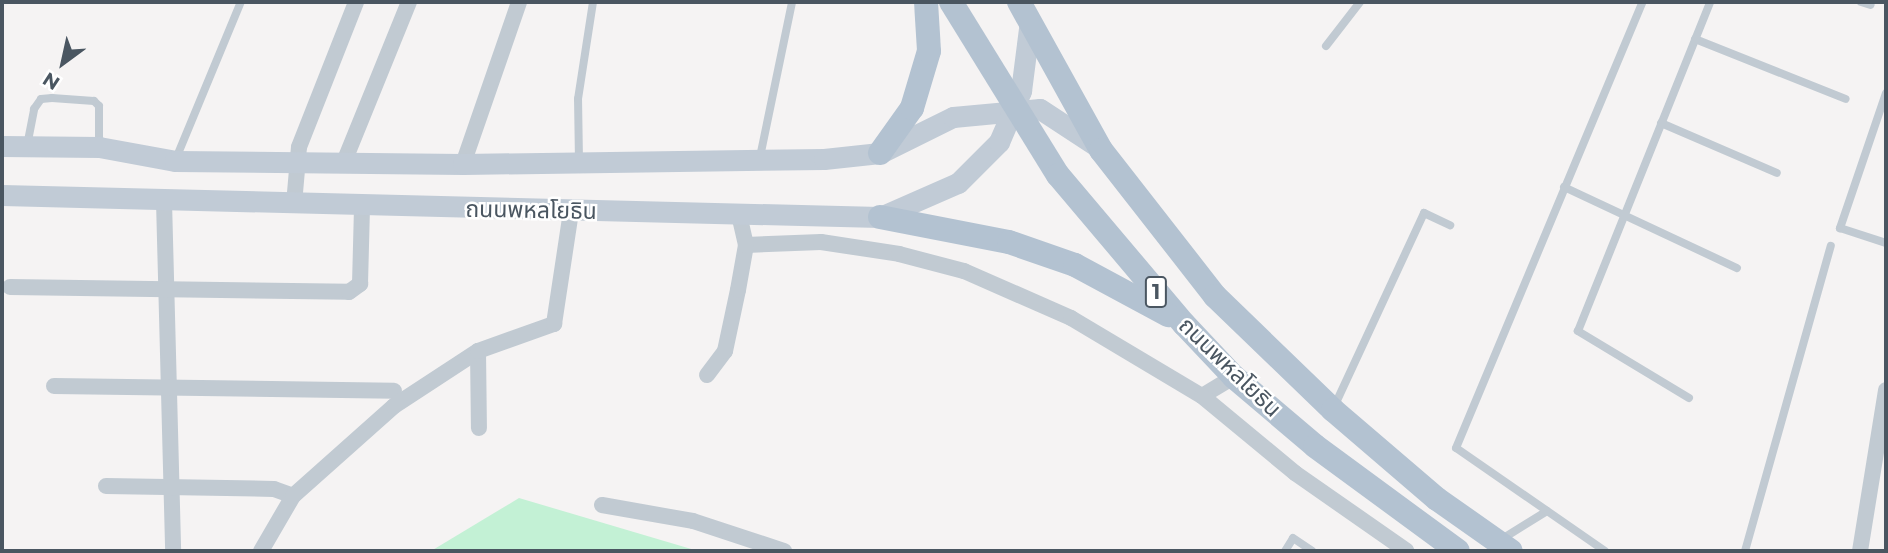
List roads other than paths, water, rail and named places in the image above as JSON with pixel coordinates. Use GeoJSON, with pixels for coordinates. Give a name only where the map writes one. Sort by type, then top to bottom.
{"type":"FeatureCollection","features":[{"type":"Feature","properties":{"kind":"main road"},"geometry":{"type":"LineString","coordinates":[[880,153],[912,108],[929,51],[926,2]]}},
{"type":"Feature","properties":{"kind":"main road","name":"ถนนพหลโยธิน"},"geometry":{"type":"LineString","coordinates":[[951,2],[1058,175],[1184,324],[1234,377],[1315,446],[1446,548]]}},
{"type":"Feature","properties":{"kind":"main road","name":"ถนนพหลโยธิน"},"geometry":{"type":"LineString","coordinates":[[2,195],[880,217],[958,183],[999,142],[1016,109],[1025,11]]}},
{"type":"Feature","properties":{"kind":"main road","name":"ถนนพหลโยธิน"},"geometry":{"type":"LineString","coordinates":[[1025,11],[1101,149],[1215,296],[1333,410],[1437,499],[1504,547]]}},
{"type":"Feature","properties":{"kind":"main road","name":"ถนนพหลโยธิน"},"geometry":{"type":"LineString","coordinates":[[2,146],[99,147],[175,160],[463,164],[760,157],[824,159],[880,153],[953,117],[1016,109],[1040,109],[1101,149]]}},
{"type":"Feature","properties":{"kind":"main road"},"geometry":{"type":"LineString","coordinates":[[880,217],[1023,246],[1075,265],[1184,324]]}},
{"type":"Feature","properties":{"kind":"street"},"geometry":{"type":"LineString","coordinates":[[294,204],[295,161],[356,2]]}},
{"type":"Feature","properties":{"kind":"street"},"geometry":{"type":"LineString","coordinates":[[344,162],[409,2]]}},
{"type":"Feature","properties":{"kind":"street"},"geometry":{"type":"LineString","coordinates":[[463,164],[519,2]]}},
{"type":"Feature","properties":{"kind":"street"},"geometry":{"type":"LineString","coordinates":[[164,201],[163,288],[171,389],[173,551]]}},
{"type":"Feature","properties":{"kind":"street"},"geometry":{"type":"LineString","coordinates":[[9,287],[356,289],[363,267],[362,206]]}},
{"type":"Feature","properties":{"kind":"street"},"geometry":{"type":"LineString","coordinates":[[261,551],[293,496],[394,406],[478,351],[554,324],[571,211]]}},
{"type":"Feature","properties":{"kind":"street"},"geometry":{"type":"LineString","coordinates":[[707,375],[725,351],[746,245],[738,215]]}},
{"type":"Feature","properties":{"kind":"street"},"geometry":{"type":"LineString","coordinates":[[746,245],[821,242],[899,254],[964,271],[1071,318],[1202,397],[1295,473],[1407,551]]}},
{"type":"Feature","properties":{"kind":"street"},"geometry":{"type":"LineString","coordinates":[[478,351],[479,428]]}},
{"type":"Feature","properties":{"kind":"street"},"geometry":{"type":"LineString","coordinates":[[1202,397],[1234,377]]}},
{"type":"Feature","properties":{"kind":"street"},"geometry":{"type":"LineString","coordinates":[[54,386],[394,391]]}},
{"type":"Feature","properties":{"kind":"street"},"geometry":{"type":"LineString","coordinates":[[1860,551],[1886,390]]}},
{"type":"Feature","properties":{"kind":"street"},"geometry":{"type":"LineString","coordinates":[[106,486],[172,484],[274,489],[293,496]]}},
{"type":"Feature","properties":{"kind":"street"},"geometry":{"type":"LineString","coordinates":[[602,505],[693,521],[784,551]]}},
{"type":"Feature","properties":{"kind":"lane"},"geometry":{"type":"LineString","coordinates":[[175,160],[241,2]]}},
{"type":"Feature","properties":{"kind":"lane"},"geometry":{"type":"LineString","coordinates":[[579,161],[578,99],[593,2]]}},
{"type":"Feature","properties":{"kind":"lane"},"geometry":{"type":"LineString","coordinates":[[760,157],[792,2]]}},
{"type":"Feature","properties":{"kind":"lane"},"geometry":{"type":"LineString","coordinates":[[1326,46],[1360,2]]}},
{"type":"Feature","properties":{"kind":"lane"},"geometry":{"type":"LineString","coordinates":[[1605,551],[1455,448],[1643,2]]}},
{"type":"Feature","properties":{"kind":"lane"},"geometry":{"type":"LineString","coordinates":[[1689,398],[1578,331],[1622,214],[1710,2]]}},
{"type":"Feature","properties":{"kind":"lane"},"geometry":{"type":"LineString","coordinates":[[1861,2],[1871,5]]}},
{"type":"Feature","properties":{"kind":"lane"},"geometry":{"type":"LineString","coordinates":[[1695,39],[1846,99]]}},
{"type":"Feature","properties":{"kind":"lane"},"geometry":{"type":"LineString","coordinates":[[1886,93],[1840,228],[1886,243]]}},
{"type":"Feature","properties":{"kind":"lane"},"geometry":{"type":"LineString","coordinates":[[27,146],[34,109],[41,99],[52,98],[94,101],[99,106],[99,147]]}},
{"type":"Feature","properties":{"kind":"lane"},"geometry":{"type":"LineString","coordinates":[[1661,123],[1777,173]]}},
{"type":"Feature","properties":{"kind":"lane"},"geometry":{"type":"LineString","coordinates":[[1564,187],[1737,268]]}},
{"type":"Feature","properties":{"kind":"lane"},"geometry":{"type":"LineString","coordinates":[[1333,410],[1424,213],[1450,225]]}},
{"type":"Feature","properties":{"kind":"lane"},"geometry":{"type":"LineString","coordinates":[[1745,551],[1831,246]]}},
{"type":"Feature","properties":{"kind":"lane"},"geometry":{"type":"LineString","coordinates":[[1504,547],[1547,511]]}},
{"type":"Feature","properties":{"kind":"lane"},"geometry":{"type":"LineString","coordinates":[[1285,551],[1293,538],[1312,551]]}}]}
